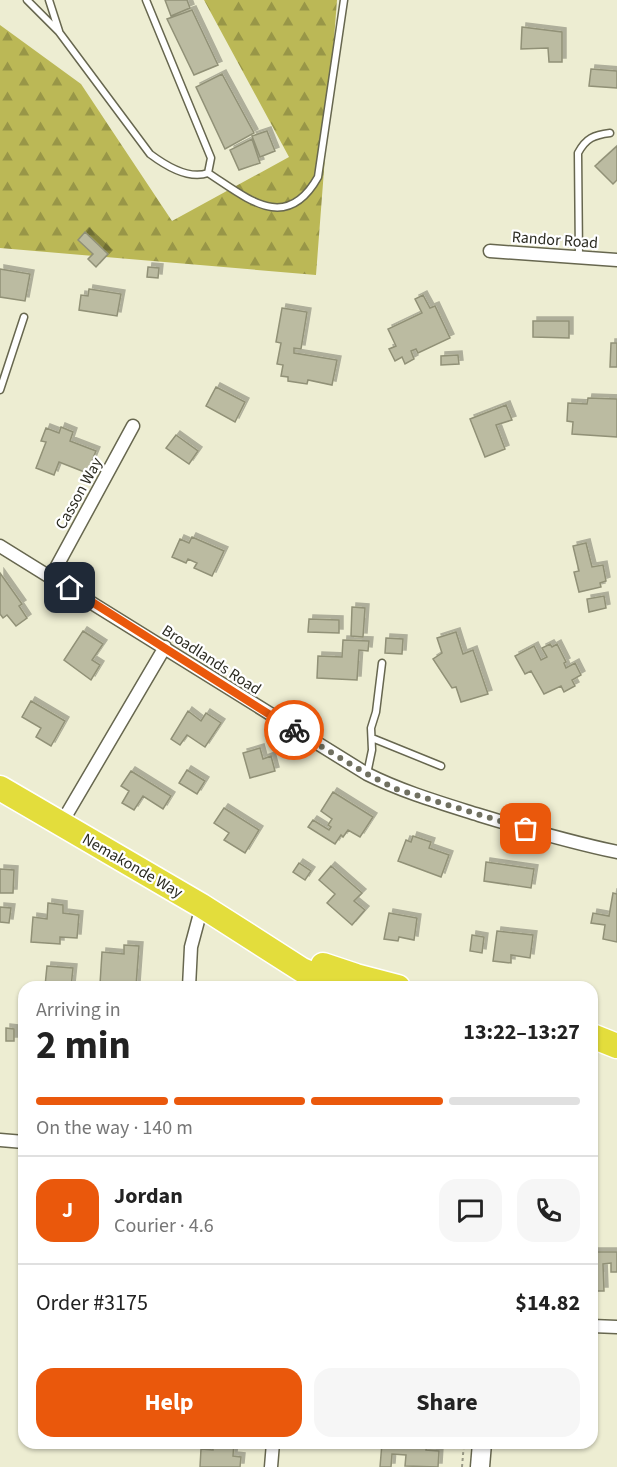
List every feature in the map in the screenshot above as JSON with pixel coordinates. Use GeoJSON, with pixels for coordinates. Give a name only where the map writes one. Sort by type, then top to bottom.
{"type":"FeatureCollection","features":[{"type":"Feature","properties":{"kind":"highway","name":"Nemakonde Way"},"geometry":{"type":"LineString","coordinates":[[0,788],[202,906],[302,970],[327,981]]}},
{"type":"Feature","properties":{"kind":"highway","name":"Nemakonde Way"},"geometry":{"type":"LineString","coordinates":[[264,945],[375,981]]}},
{"type":"Feature","properties":{"kind":"highway"},"geometry":{"type":"LineString","coordinates":[[598,1038],[617,1046]]}},
{"type":"Feature","properties":{"kind":"highway"},"geometry":{"type":"LineString","coordinates":[[598,1053],[617,1055]]}},
{"type":"Feature","properties":{"kind":"main road"},"geometry":{"type":"LineString","coordinates":[[480,1467],[482,1449]]}},
{"type":"Feature","properties":{"kind":"street","name":"Randor Road"},"geometry":{"type":"LineString","coordinates":[[490,251],[617,260]]}},
{"type":"Feature","properties":{"kind":"street","name":"Casson Way"},"geometry":{"type":"LineString","coordinates":[[51,577],[133,426]]}},
{"type":"Feature","properties":{"kind":"street","name":"Broadlands Road"},"geometry":{"type":"LineString","coordinates":[[0,546],[165,647],[263,711],[396,789],[568,842],[617,852]]}},
{"type":"Feature","properties":{"kind":"street"},"geometry":{"type":"LineString","coordinates":[[62,824],[165,647]]}},
{"type":"Feature","properties":{"kind":"street"},"geometry":{"type":"LineString","coordinates":[[189,981],[191,947],[202,906]]}},
{"type":"Feature","properties":{"kind":"street"},"geometry":{"type":"LineString","coordinates":[[0,1140],[18,1142]]}},
{"type":"Feature","properties":{"kind":"street"},"geometry":{"type":"LineString","coordinates":[[598,1326],[617,1328]]}},
{"type":"Feature","properties":{"kind":"street"},"geometry":{"type":"LineString","coordinates":[[271,1467],[272,1449]]}},
{"type":"Feature","properties":{"kind":"lane"},"geometry":{"type":"LineString","coordinates":[[27,0],[59,32],[150,154],[161,163],[193,176],[208,173],[259,206],[290,207],[303,199],[318,177],[344,0]]}},
{"type":"Feature","properties":{"kind":"lane"},"geometry":{"type":"LineString","coordinates":[[49,0],[59,32]]}},
{"type":"Feature","properties":{"kind":"lane"},"geometry":{"type":"LineString","coordinates":[[146,0],[211,158],[208,173]]}},
{"type":"Feature","properties":{"kind":"lane"},"geometry":{"type":"LineString","coordinates":[[579,258],[578,153],[584,141],[595,135],[610,134]]}},
{"type":"Feature","properties":{"kind":"lane"},"geometry":{"type":"LineString","coordinates":[[0,390],[24,317]]}},
{"type":"Feature","properties":{"kind":"lane"},"geometry":{"type":"LineString","coordinates":[[367,774],[372,750],[371,728],[376,712],[382,663]]}},
{"type":"Feature","properties":{"kind":"lane"},"geometry":{"type":"LineString","coordinates":[[372,738],[441,766]]}},
{"type":"Feature","properties":{"kind":"path"},"geometry":{"type":"LineString","coordinates":[[462,1467],[464,1449]]}},
{"type":"Feature","properties":{"kind":"green space"},"geometry":{"type":"Polygon","coordinates":[[[204,0],[337,0],[316,275],[0,248],[0,25],[81,84],[172,221],[289,157],[204,0]]]}},
{"type":"Feature","properties":{"kind":"building"},"geometry":{"type":"Polygon","coordinates":[[[165,0],[187,0],[190,8],[171,16],[165,0]]]}},
{"type":"Feature","properties":{"kind":"building"},"geometry":{"type":"Polygon","coordinates":[[[192,10],[218,65],[194,75],[167,19],[192,10]]]}},
{"type":"Feature","properties":{"kind":"building"},"geometry":{"type":"Polygon","coordinates":[[[522,27],[562,32],[562,62],[549,62],[548,48],[521,49],[522,27]]]}},
{"type":"Feature","properties":{"kind":"building"},"geometry":{"type":"Polygon","coordinates":[[[591,69],[617,71],[617,88],[589,86],[591,69]]]}},
{"type":"Feature","properties":{"kind":"building"},"geometry":{"type":"Polygon","coordinates":[[[222,74],[254,133],[225,149],[196,87],[222,74]]]}},
{"type":"Feature","properties":{"kind":"building"},"geometry":{"type":"Polygon","coordinates":[[[267,131],[275,151],[260,157],[252,136],[267,131]]]}},
{"type":"Feature","properties":{"kind":"building"},"geometry":{"type":"Polygon","coordinates":[[[252,139],[260,163],[239,170],[230,150],[252,139]]]}},
{"type":"Feature","properties":{"kind":"building"},"geometry":{"type":"Polygon","coordinates":[[[617,146],[617,180],[613,184],[595,166],[617,146]]]}},
{"type":"Feature","properties":{"kind":"building"},"geometry":{"type":"Polygon","coordinates":[[[85,232],[108,254],[96,267],[88,259],[93,254],[78,240],[85,232]]]}},
{"type":"Feature","properties":{"kind":"building"},"geometry":{"type":"Polygon","coordinates":[[[148,267],[159,268],[158,278],[147,277],[148,267]]]}},
{"type":"Feature","properties":{"kind":"building"},"geometry":{"type":"Polygon","coordinates":[[[0,269],[30,274],[25,301],[0,297],[0,269]]]}},
{"type":"Feature","properties":{"kind":"building"},"geometry":{"type":"Polygon","coordinates":[[[89,289],[121,294],[117,316],[79,310],[81,295],[88,296],[89,289]]]}},
{"type":"Feature","properties":{"kind":"building"},"geometry":{"type":"Polygon","coordinates":[[[423,295],[430,308],[435,306],[450,338],[418,353],[416,349],[411,351],[414,359],[405,364],[402,357],[395,361],[389,349],[396,346],[388,329],[422,313],[415,299],[423,295]]]}},
{"type":"Feature","properties":{"kind":"building"},"geometry":{"type":"Polygon","coordinates":[[[282,308],[307,312],[301,349],[294,348],[294,353],[337,360],[332,385],[308,380],[307,384],[288,381],[288,377],[281,376],[283,365],[277,364],[281,343],[276,342],[282,308]]]}},
{"type":"Feature","properties":{"kind":"building"},"geometry":{"type":"Polygon","coordinates":[[[533,321],[569,321],[569,338],[533,337],[533,321]]]}},
{"type":"Feature","properties":{"kind":"building"},"geometry":{"type":"Polygon","coordinates":[[[611,343],[617,343],[617,367],[610,367],[611,343]]]}},
{"type":"Feature","properties":{"kind":"building"},"geometry":{"type":"Polygon","coordinates":[[[458,355],[459,364],[441,365],[441,356],[458,355]]]}},
{"type":"Feature","properties":{"kind":"building"},"geometry":{"type":"Polygon","coordinates":[[[216,387],[245,402],[235,422],[206,406],[216,387]]]}},
{"type":"Feature","properties":{"kind":"building"},"geometry":{"type":"Polygon","coordinates":[[[588,398],[617,399],[617,437],[572,434],[573,422],[567,421],[568,403],[587,404],[588,398]]]}},
{"type":"Feature","properties":{"kind":"building"},"geometry":{"type":"Polygon","coordinates":[[[506,405],[512,420],[496,425],[505,449],[485,457],[470,419],[506,405]]]}},
{"type":"Feature","properties":{"kind":"building"},"geometry":{"type":"Polygon","coordinates":[[[61,427],[73,432],[70,441],[96,451],[87,473],[59,462],[54,475],[36,468],[46,442],[41,441],[46,428],[59,433],[61,427]]]}},
{"type":"Feature","properties":{"kind":"building"},"geometry":{"type":"Polygon","coordinates":[[[176,435],[198,451],[189,464],[166,448],[176,435]]]}},
{"type":"Feature","properties":{"kind":"building"},"geometry":{"type":"Polygon","coordinates":[[[192,537],[224,551],[212,576],[194,568],[197,563],[188,559],[186,563],[172,557],[180,539],[189,543],[192,537]]]}},
{"type":"Feature","properties":{"kind":"building"},"geometry":{"type":"Polygon","coordinates":[[[586,543],[592,567],[603,565],[606,581],[600,583],[601,587],[579,592],[574,572],[579,571],[573,546],[586,543]]]}},
{"type":"Feature","properties":{"kind":"building"},"geometry":{"type":"Polygon","coordinates":[[[0,573],[22,604],[19,606],[27,618],[16,626],[7,615],[3,618],[0,614],[0,573]]]}},
{"type":"Feature","properties":{"kind":"building"},"geometry":{"type":"Polygon","coordinates":[[[604,596],[606,608],[589,612],[587,599],[604,596]]]}},
{"type":"Feature","properties":{"kind":"building"},"geometry":{"type":"Polygon","coordinates":[[[352,607],[365,608],[363,637],[351,636],[352,607]]]}},
{"type":"Feature","properties":{"kind":"building"},"geometry":{"type":"Polygon","coordinates":[[[309,619],[339,620],[339,633],[308,632],[309,619]]]}},
{"type":"Feature","properties":{"kind":"building"},"geometry":{"type":"Polygon","coordinates":[[[83,631],[103,644],[92,660],[100,665],[91,680],[64,660],[83,631]]]}},
{"type":"Feature","properties":{"kind":"building"},"geometry":{"type":"Polygon","coordinates":[[[456,632],[463,654],[473,650],[488,694],[461,702],[456,687],[452,688],[433,659],[442,653],[437,638],[456,632]]]}},
{"type":"Feature","properties":{"kind":"building"},"geometry":{"type":"Polygon","coordinates":[[[386,638],[403,639],[402,654],[385,653],[386,638]]]}},
{"type":"Feature","properties":{"kind":"building"},"geometry":{"type":"Polygon","coordinates":[[[343,640],[369,641],[368,651],[359,650],[357,680],[317,678],[318,656],[342,657],[343,640]]]}},
{"type":"Feature","properties":{"kind":"building"},"geometry":{"type":"Polygon","coordinates":[[[550,644],[552,647],[557,644],[566,662],[564,663],[566,668],[575,663],[581,675],[572,680],[575,686],[564,692],[561,686],[544,694],[531,671],[525,674],[515,656],[534,646],[541,660],[547,657],[542,648],[550,644]]]}},
{"type":"Feature","properties":{"kind":"building"},"geometry":{"type":"Polygon","coordinates":[[[31,701],[65,721],[51,746],[36,737],[41,728],[22,717],[31,701]]]}},
{"type":"Feature","properties":{"kind":"building"},"geometry":{"type":"Polygon","coordinates":[[[188,711],[201,721],[206,713],[221,723],[205,747],[187,735],[180,745],[171,739],[188,711]]]}},
{"type":"Feature","properties":{"kind":"building"},"geometry":{"type":"Polygon","coordinates":[[[260,748],[263,759],[271,756],[275,771],[250,778],[243,753],[260,748]]]}},
{"type":"Feature","properties":{"kind":"building"},"geometry":{"type":"Polygon","coordinates":[[[187,770],[205,781],[197,794],[179,783],[187,770]]]}},
{"type":"Feature","properties":{"kind":"building"},"geometry":{"type":"Polygon","coordinates":[[[131,771],[171,796],[163,809],[143,796],[134,810],[122,803],[129,791],[121,786],[131,771]]]}},
{"type":"Feature","properties":{"kind":"building"},"geometry":{"type":"Polygon","coordinates":[[[333,792],[373,817],[360,837],[348,830],[335,844],[308,827],[313,820],[329,830],[331,827],[328,825],[332,819],[321,811],[333,792]]]}},
{"type":"Feature","properties":{"kind":"building"},"geometry":{"type":"Polygon","coordinates":[[[224,808],[259,830],[245,853],[224,840],[229,833],[214,823],[224,808]]]}},
{"type":"Feature","properties":{"kind":"building"},"geometry":{"type":"Polygon","coordinates":[[[413,836],[431,842],[429,848],[449,855],[441,877],[398,861],[406,840],[411,842],[413,836]]]}},
{"type":"Feature","properties":{"kind":"building"},"geometry":{"type":"Polygon","coordinates":[[[486,862],[534,869],[531,888],[484,881],[486,862]]]}},
{"type":"Feature","properties":{"kind":"building"},"geometry":{"type":"Polygon","coordinates":[[[299,863],[311,871],[305,880],[293,872],[299,863]]]}},
{"type":"Feature","properties":{"kind":"building"},"geometry":{"type":"Polygon","coordinates":[[[331,866],[362,893],[354,901],[365,910],[352,925],[327,903],[335,894],[319,880],[331,866]]]}},
{"type":"Feature","properties":{"kind":"building"},"geometry":{"type":"Polygon","coordinates":[[[0,869],[14,870],[13,893],[0,893],[0,869]]]}},
{"type":"Feature","properties":{"kind":"building"},"geometry":{"type":"Polygon","coordinates":[[[613,893],[617,894],[617,942],[603,939],[605,925],[591,923],[593,913],[609,916],[613,893]]]}},
{"type":"Feature","properties":{"kind":"building"},"geometry":{"type":"Polygon","coordinates":[[[48,903],[63,905],[63,913],[79,915],[77,938],[60,937],[60,944],[31,942],[33,917],[47,919],[48,903]]]}},
{"type":"Feature","properties":{"kind":"building"},"geometry":{"type":"Polygon","coordinates":[[[0,907],[11,908],[9,923],[0,922],[0,907]]]}},
{"type":"Feature","properties":{"kind":"building"},"geometry":{"type":"Polygon","coordinates":[[[389,913],[417,918],[414,940],[399,937],[398,941],[384,939],[389,913]]]}},
{"type":"Feature","properties":{"kind":"building"},"geometry":{"type":"Polygon","coordinates":[[[497,931],[533,935],[530,958],[511,955],[511,963],[493,961],[497,931]]]}},
{"type":"Feature","properties":{"kind":"building"},"geometry":{"type":"Polygon","coordinates":[[[472,935],[484,937],[482,953],[470,951],[472,935]]]}},
{"type":"Feature","properties":{"kind":"building"},"geometry":{"type":"Polygon","coordinates":[[[124,945],[139,946],[136,981],[100,981],[102,952],[124,954],[124,945]]]}},
{"type":"Feature","properties":{"kind":"building"},"geometry":{"type":"Polygon","coordinates":[[[47,966],[73,968],[72,981],[46,981],[47,966]]]}},
{"type":"Feature","properties":{"kind":"building"},"geometry":{"type":"Polygon","coordinates":[[[6,1028],[14,1029],[14,1041],[6,1041],[6,1028]]]}},
{"type":"Feature","properties":{"kind":"building"},"geometry":{"type":"Polygon","coordinates":[[[598,1252],[617,1252],[617,1272],[611,1272],[611,1263],[603,1264],[604,1291],[598,1291],[598,1252]]]}},
{"type":"Feature","properties":{"kind":"building"},"geometry":{"type":"Polygon","coordinates":[[[201,1449],[234,1449],[233,1456],[241,1457],[240,1467],[200,1467],[201,1449]]]}},
{"type":"Feature","properties":{"kind":"building"},"geometry":{"type":"Polygon","coordinates":[[[382,1449],[439,1451],[438,1467],[405,1466],[406,1455],[392,1454],[391,1467],[380,1467],[382,1449]]]}},
{"type":"Feature","properties":{"kind":"way so far"},"geometry":{"type":"LineString","coordinates":[[294,730],[396,789],[526,829]]}},
{"type":"Feature","properties":{"kind":"route"},"geometry":{"type":"LineString","coordinates":[[70,588],[294,730]]}}]}
